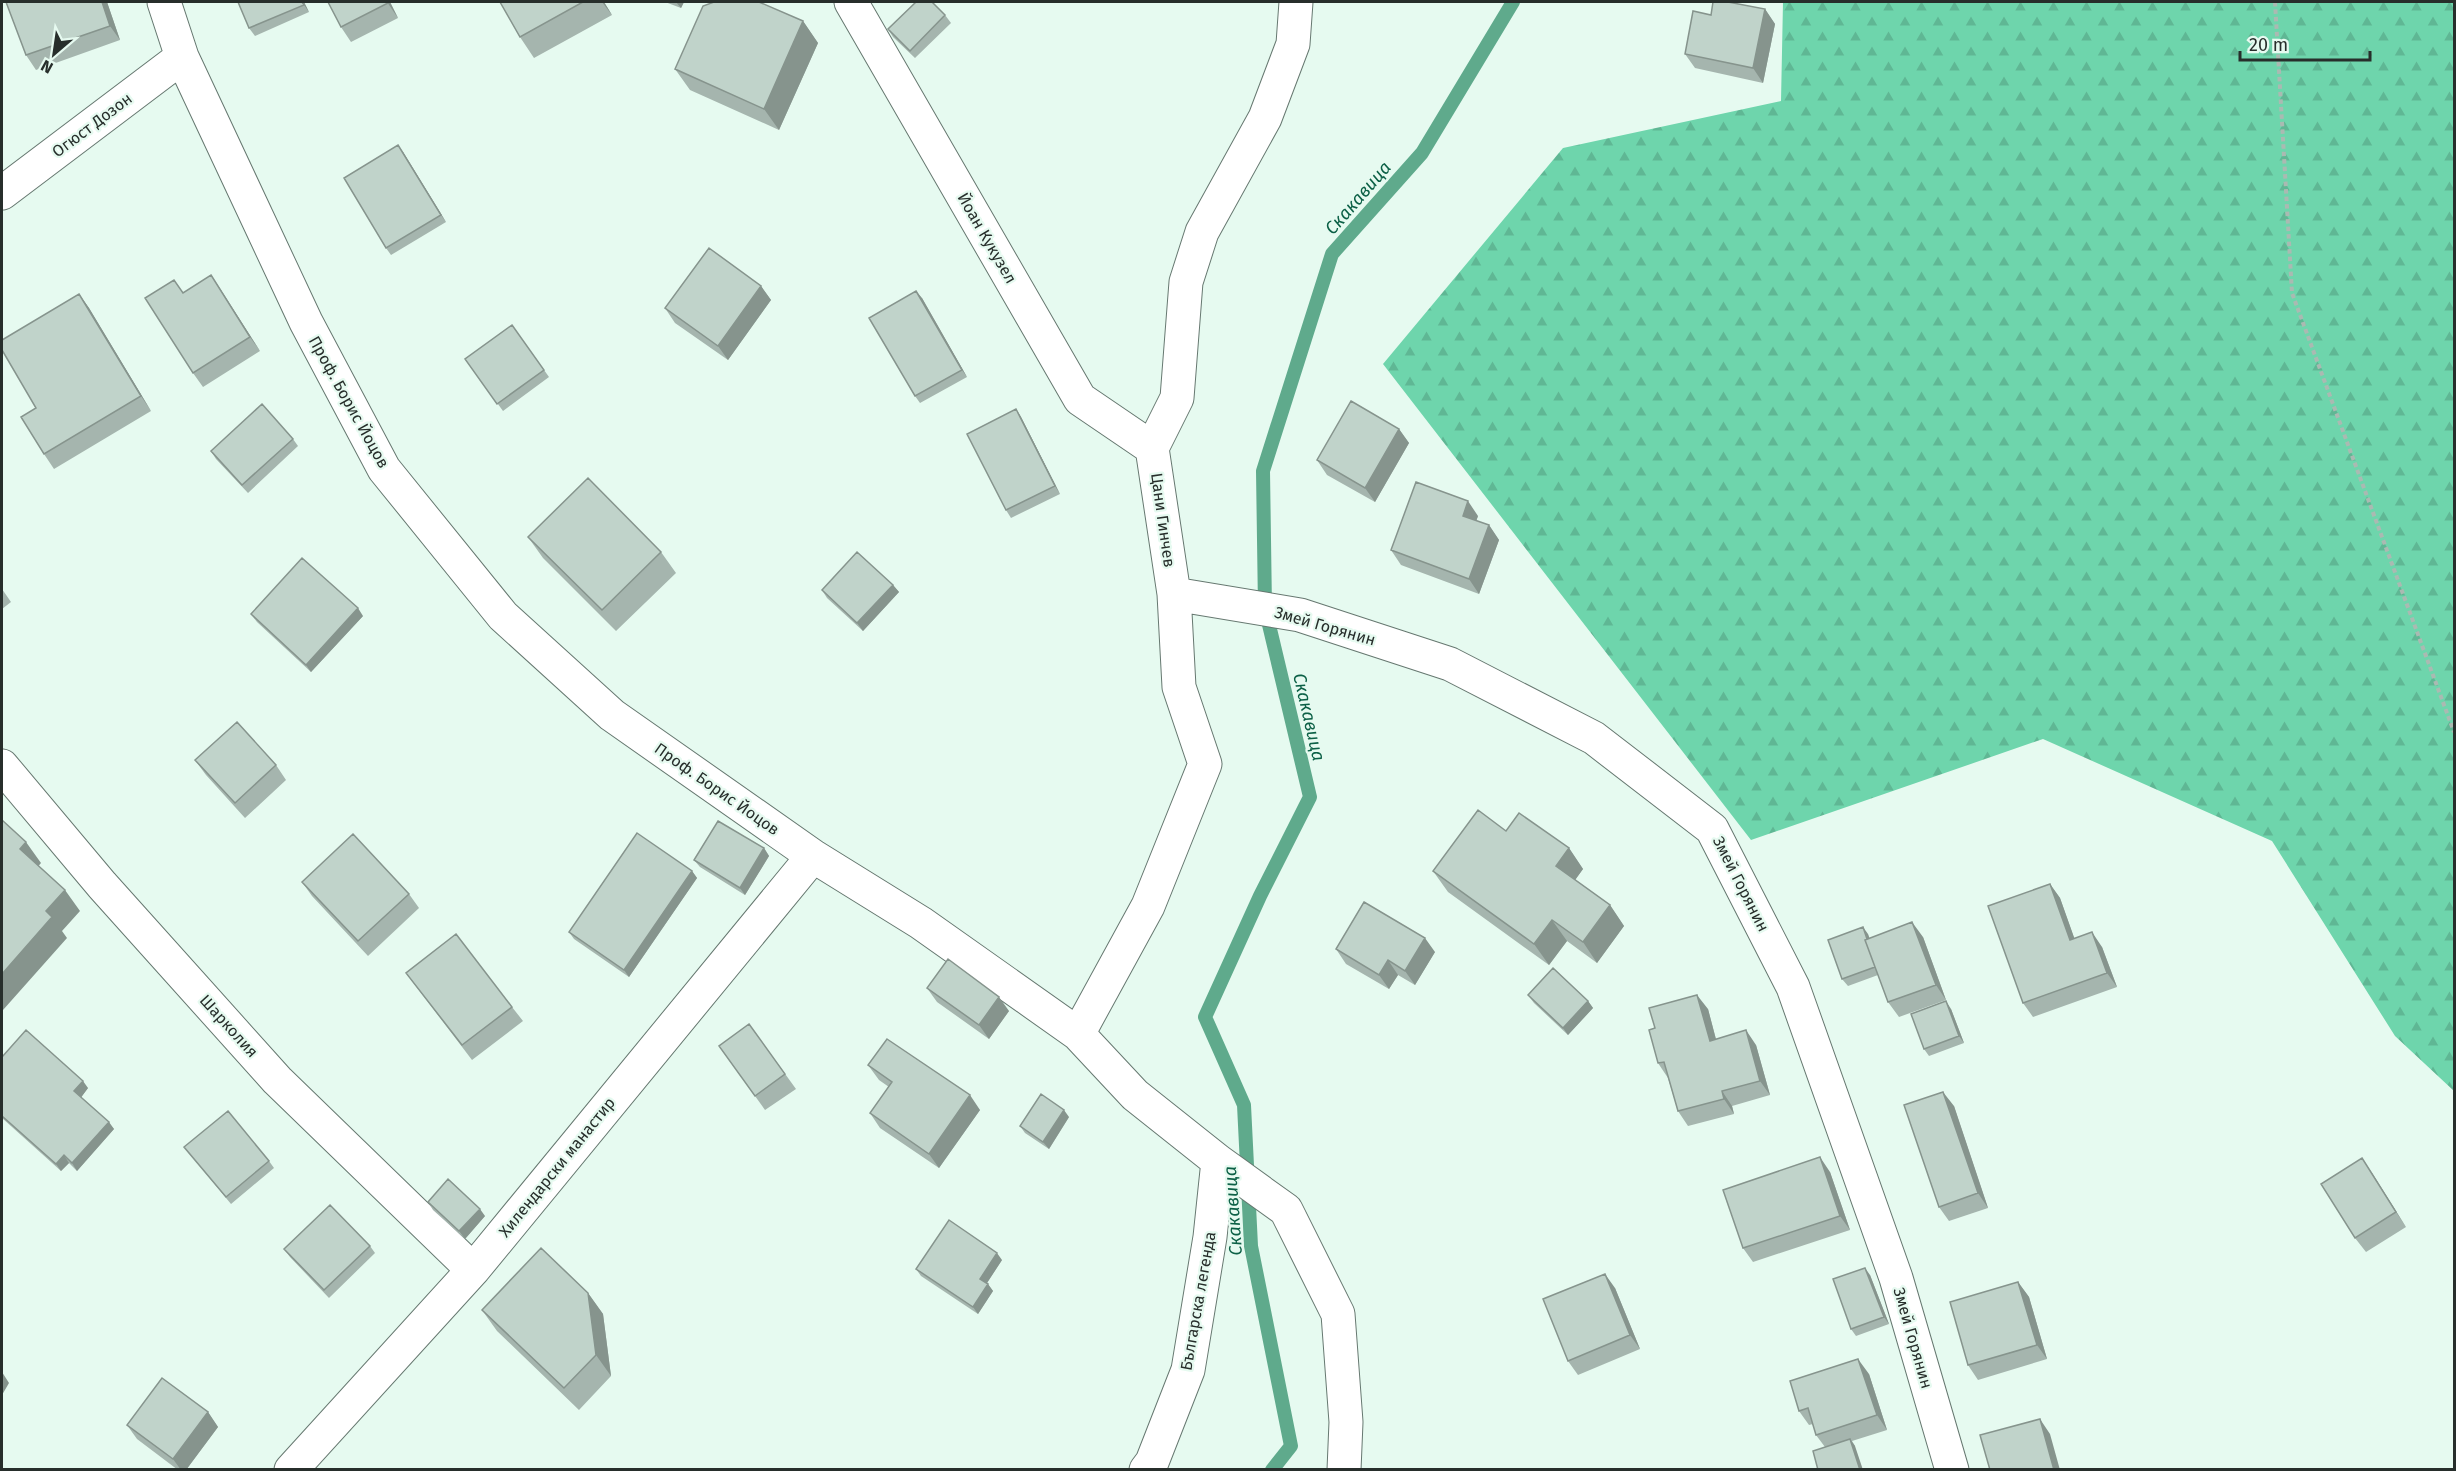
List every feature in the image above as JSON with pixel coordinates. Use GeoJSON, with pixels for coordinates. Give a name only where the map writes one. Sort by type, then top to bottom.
{"type":"FeatureCollection","features":[{"type":"Feature","properties":{"kind":"street","name":"Проф. Борис Йоцов"},"geometry":{"type":"LineString","coordinates":[[164,2],[182,57],[306,322],[384,468],[503,616],[604,707],[813,856],[921,923],[1078,1034],[1135,1095],[1218,1161],[1286,1210],[1338,1314],[1346,1422],[1344,1470]]}},
{"type":"Feature","properties":{"kind":"street","name":"Йоан Кукузел"},"geometry":{"type":"LineString","coordinates":[[851,2],[1080,399],[1152,448]]}},
{"type":"Feature","properties":{"kind":"street"},"geometry":{"type":"LineString","coordinates":[[1152,448],[1177,398],[1186,282],[1203,231],[1265,118],[1293,44],[1296,2]]}},
{"type":"Feature","properties":{"kind":"street","name":"Огюст Дозон"},"geometry":{"type":"LineString","coordinates":[[2,194],[182,57]]}},
{"type":"Feature","properties":{"kind":"street","name":"Цани Гинчев"},"geometry":{"type":"LineString","coordinates":[[1078,1034],[1148,906],[1205,764],[1179,687],[1174,594],[1152,448]]}},
{"type":"Feature","properties":{"kind":"street","name":"Змей Горянин"},"geometry":{"type":"LineString","coordinates":[[1174,594],[1300,615],[1450,663],[1594,738],[1712,829],[1793,987],[1896,1278],[1952,1470]]}},
{"type":"Feature","properties":{"kind":"street","name":"Шарколия"},"geometry":{"type":"LineString","coordinates":[[2,766],[102,885],[277,1080],[473,1270]]}},
{"type":"Feature","properties":{"kind":"street","name":"Хилендарски манастир"},"geometry":{"type":"LineString","coordinates":[[291,1470],[473,1270],[813,856]]}},
{"type":"Feature","properties":{"kind":"street","name":"Българска легенда"},"geometry":{"type":"LineString","coordinates":[[1146,1470],[1152,1462],[1188,1370],[1210,1237],[1218,1161]]}},
{"type":"Feature","properties":{"kind":"path"},"geometry":{"type":"LineString","coordinates":[[2275,2],[2292,293],[2454,732]]}},
{"type":"Feature","properties":{"kind":"green space"},"geometry":{"type":"Polygon","coordinates":[[[1783,2],[2454,2],[2454,1091],[2395,1036],[2272,841],[2043,739],[1751,840],[1383,364],[1563,148],[1781,101],[1783,2]]]}},
{"type":"Feature","properties":{"kind":"building"},"geometry":{"type":"Polygon","coordinates":[[[6,2],[102,2],[110,26],[26,55],[6,2]]]}},
{"type":"Feature","properties":{"kind":"building"},"geometry":{"type":"Polygon","coordinates":[[[238,2],[302,2],[304,5],[249,28],[238,2]]]}},
{"type":"Feature","properties":{"kind":"building"},"geometry":{"type":"Polygon","coordinates":[[[328,2],[387,2],[388,3],[341,27],[328,2]]]}},
{"type":"Feature","properties":{"kind":"building"},"geometry":{"type":"Polygon","coordinates":[[[500,2],[583,2],[520,37],[500,2]]]}},
{"type":"Feature","properties":{"kind":"building"},"geometry":{"type":"Polygon","coordinates":[[[714,2],[759,2],[803,21],[764,109],[675,69],[703,6],[714,2]]]}},
{"type":"Feature","properties":{"kind":"building"},"geometry":{"type":"Polygon","coordinates":[[[916,2],[932,2],[945,15],[910,51],[888,29],[916,2]]]}},
{"type":"Feature","properties":{"kind":"building"},"geometry":{"type":"Polygon","coordinates":[[[1713,2],[1728,2],[1765,9],[1753,68],[1685,54],[1693,11],[1711,15],[1713,2]]]}},
{"type":"Feature","properties":{"kind":"building"},"geometry":{"type":"Polygon","coordinates":[[[398,145],[441,215],[386,248],[344,178],[398,145]]]}},
{"type":"Feature","properties":{"kind":"building"},"geometry":{"type":"Polygon","coordinates":[[[709,248],[761,286],[718,346],[665,308],[709,248]]]}},
{"type":"Feature","properties":{"kind":"building"},"geometry":{"type":"Polygon","coordinates":[[[211,275],[250,337],[193,373],[145,298],[174,280],[183,293],[211,275]]]}},
{"type":"Feature","properties":{"kind":"building"},"geometry":{"type":"Polygon","coordinates":[[[916,291],[962,370],[915,396],[869,318],[916,291]]]}},
{"type":"Feature","properties":{"kind":"building"},"geometry":{"type":"Polygon","coordinates":[[[79,294],[141,396],[44,454],[21,417],[36,408],[2,350],[2,340],[79,294]]]}},
{"type":"Feature","properties":{"kind":"building"},"geometry":{"type":"Polygon","coordinates":[[[512,325],[544,370],[497,404],[465,359],[512,325]]]}},
{"type":"Feature","properties":{"kind":"building"},"geometry":{"type":"Polygon","coordinates":[[[1351,401],[1399,429],[1365,488],[1317,460],[1351,401]]]}},
{"type":"Feature","properties":{"kind":"building"},"geometry":{"type":"Polygon","coordinates":[[[262,404],[293,439],[242,485],[211,451],[262,404]]]}},
{"type":"Feature","properties":{"kind":"building"},"geometry":{"type":"Polygon","coordinates":[[[1016,409],[1055,486],[1006,510],[967,434],[1016,409]]]}},
{"type":"Feature","properties":{"kind":"building"},"geometry":{"type":"Polygon","coordinates":[[[588,478],[661,552],[602,610],[528,537],[588,478]]]}},
{"type":"Feature","properties":{"kind":"building"},"geometry":{"type":"Polygon","coordinates":[[[1416,482],[1468,501],[1463,516],[1489,525],[1469,579],[1391,550],[1416,482]]]}},
{"type":"Feature","properties":{"kind":"building"},"geometry":{"type":"Polygon","coordinates":[[[857,552],[893,585],[857,623],[822,590],[857,552]]]}},
{"type":"Feature","properties":{"kind":"building"},"geometry":{"type":"Polygon","coordinates":[[[302,558],[358,608],[306,665],[251,614],[302,558]]]}},
{"type":"Feature","properties":{"kind":"building"},"geometry":{"type":"Polygon","coordinates":[[[237,722],[276,765],[235,803],[195,760],[237,722]]]}},
{"type":"Feature","properties":{"kind":"building"},"geometry":{"type":"Polygon","coordinates":[[[1478,810],[1506,831],[1519,813],[1569,848],[1556,866],[1610,905],[1583,942],[1552,920],[1534,944],[1433,871],[1478,810]]]}},
{"type":"Feature","properties":{"kind":"building"},"geometry":{"type":"Polygon","coordinates":[[[2,820],[26,842],[20,849],[65,890],[46,911],[52,917],[2,974],[2,820]]]}},
{"type":"Feature","properties":{"kind":"building"},"geometry":{"type":"Polygon","coordinates":[[[718,821],[764,848],[740,888],[694,860],[718,821]]]}},
{"type":"Feature","properties":{"kind":"building"},"geometry":{"type":"Polygon","coordinates":[[[637,833],[692,871],[624,970],[569,932],[637,833]]]}},
{"type":"Feature","properties":{"kind":"building"},"geometry":{"type":"Polygon","coordinates":[[[353,834],[409,894],[358,941],[302,882],[353,834]]]}},
{"type":"Feature","properties":{"kind":"building"},"geometry":{"type":"Polygon","coordinates":[[[2050,884],[2070,940],[2092,932],[2107,973],[2023,1003],[1988,906],[2050,884]]]}},
{"type":"Feature","properties":{"kind":"building"},"geometry":{"type":"Polygon","coordinates":[[[1364,902],[1425,938],[1405,971],[1388,960],[1379,975],[1336,949],[1364,902]]]}},
{"type":"Feature","properties":{"kind":"building"},"geometry":{"type":"Polygon","coordinates":[[[1912,922],[1936,985],[1888,1002],[1865,940],[1912,922]]]}},
{"type":"Feature","properties":{"kind":"building"},"geometry":{"type":"Polygon","coordinates":[[[1863,927],[1867,939],[1865,940],[1875,967],[1842,979],[1828,940],[1863,927]]]}},
{"type":"Feature","properties":{"kind":"building"},"geometry":{"type":"Polygon","coordinates":[[[456,934],[512,1007],[462,1045],[406,973],[456,934]]]}},
{"type":"Feature","properties":{"kind":"building"},"geometry":{"type":"Polygon","coordinates":[[[948,959],[999,997],[979,1025],[927,988],[948,959]]]}},
{"type":"Feature","properties":{"kind":"building"},"geometry":{"type":"Polygon","coordinates":[[[1553,968],[1588,1001],[1563,1028],[1528,995],[1553,968]]]}},
{"type":"Feature","properties":{"kind":"building"},"geometry":{"type":"Polygon","coordinates":[[[1697,995],[1710,1041],[1746,1030],[1760,1081],[1722,1091],[1724,1099],[1678,1111],[1664,1062],[1658,1063],[1649,1030],[1655,1028],[1649,1008],[1697,995]]]}},
{"type":"Feature","properties":{"kind":"building"},"geometry":{"type":"Polygon","coordinates":[[[1946,1001],[1959,1036],[1924,1049],[1911,1014],[1946,1001]]]}},
{"type":"Feature","properties":{"kind":"building"},"geometry":{"type":"Polygon","coordinates":[[[749,1024],[785,1074],[755,1096],[719,1046],[749,1024]]]}},
{"type":"Feature","properties":{"kind":"building"},"geometry":{"type":"Polygon","coordinates":[[[26,1030],[83,1081],[74,1091],[109,1122],[72,1163],[64,1155],[56,1164],[2,1116],[2,1057],[26,1030]]]}},
{"type":"Feature","properties":{"kind":"building"},"geometry":{"type":"Polygon","coordinates":[[[887,1039],[970,1095],[929,1154],[870,1113],[892,1082],[868,1065],[887,1039]]]}},
{"type":"Feature","properties":{"kind":"building"},"geometry":{"type":"Polygon","coordinates":[[[1943,1092],[1978,1193],[1939,1207],[1904,1105],[1943,1092]]]}},
{"type":"Feature","properties":{"kind":"building"},"geometry":{"type":"Polygon","coordinates":[[[1041,1094],[1064,1110],[1043,1142],[1020,1126],[1041,1094]]]}},
{"type":"Feature","properties":{"kind":"building"},"geometry":{"type":"Polygon","coordinates":[[[228,1111],[269,1161],[226,1197],[184,1147],[228,1111]]]}},
{"type":"Feature","properties":{"kind":"building"},"geometry":{"type":"Polygon","coordinates":[[[1820,1157],[1840,1216],[1743,1248],[1723,1190],[1820,1157]]]}},
{"type":"Feature","properties":{"kind":"building"},"geometry":{"type":"Polygon","coordinates":[[[2362,1158],[2396,1212],[2355,1238],[2321,1184],[2362,1158]]]}},
{"type":"Feature","properties":{"kind":"building"},"geometry":{"type":"Polygon","coordinates":[[[448,1179],[480,1209],[459,1231],[428,1202],[448,1179]]]}},
{"type":"Feature","properties":{"kind":"building"},"geometry":{"type":"Polygon","coordinates":[[[330,1205],[370,1246],[324,1290],[284,1249],[330,1205]]]}},
{"type":"Feature","properties":{"kind":"building"},"geometry":{"type":"Polygon","coordinates":[[[949,1220],[997,1253],[980,1279],[988,1284],[973,1307],[916,1269],[949,1220]]]}},
{"type":"Feature","properties":{"kind":"building"},"geometry":{"type":"Polygon","coordinates":[[[541,1248],[588,1293],[596,1355],[564,1388],[482,1310],[541,1248]]]}},
{"type":"Feature","properties":{"kind":"building"},"geometry":{"type":"Polygon","coordinates":[[[1865,1268],[1884,1317],[1851,1329],[1833,1279],[1865,1268]]]}},
{"type":"Feature","properties":{"kind":"building"},"geometry":{"type":"Polygon","coordinates":[[[1605,1274],[1630,1335],[1568,1361],[1543,1299],[1605,1274]]]}},
{"type":"Feature","properties":{"kind":"building"},"geometry":{"type":"Polygon","coordinates":[[[2018,1282],[2037,1345],[1968,1365],[1950,1302],[2018,1282]]]}},
{"type":"Feature","properties":{"kind":"building"},"geometry":{"type":"Polygon","coordinates":[[[1858,1359],[1877,1415],[1816,1435],[1808,1408],[1799,1411],[1790,1381],[1858,1359]]]}},
{"type":"Feature","properties":{"kind":"building"},"geometry":{"type":"Polygon","coordinates":[[[162,1378],[208,1412],[173,1459],[127,1425],[162,1378]]]}},
{"type":"Feature","properties":{"kind":"building"},"geometry":{"type":"Polygon","coordinates":[[[2040,1419],[2054,1470],[1990,1470],[1980,1435],[2040,1419]]]}},
{"type":"Feature","properties":{"kind":"building"},"geometry":{"type":"Polygon","coordinates":[[[1850,1439],[1860,1470],[1818,1470],[1813,1451],[1850,1439]]]}},
{"type":"Feature","properties":{"kind":"waterway","name":"Скакавица"},"geometry":{"type":"LineString","coordinates":[[1272,1470],[1291,1446],[1251,1246],[1244,1105],[1205,1017],[1260,896],[1310,797],[1265,608],[1263,471],[1332,254],[1422,153],[1513,2]]}}]}
